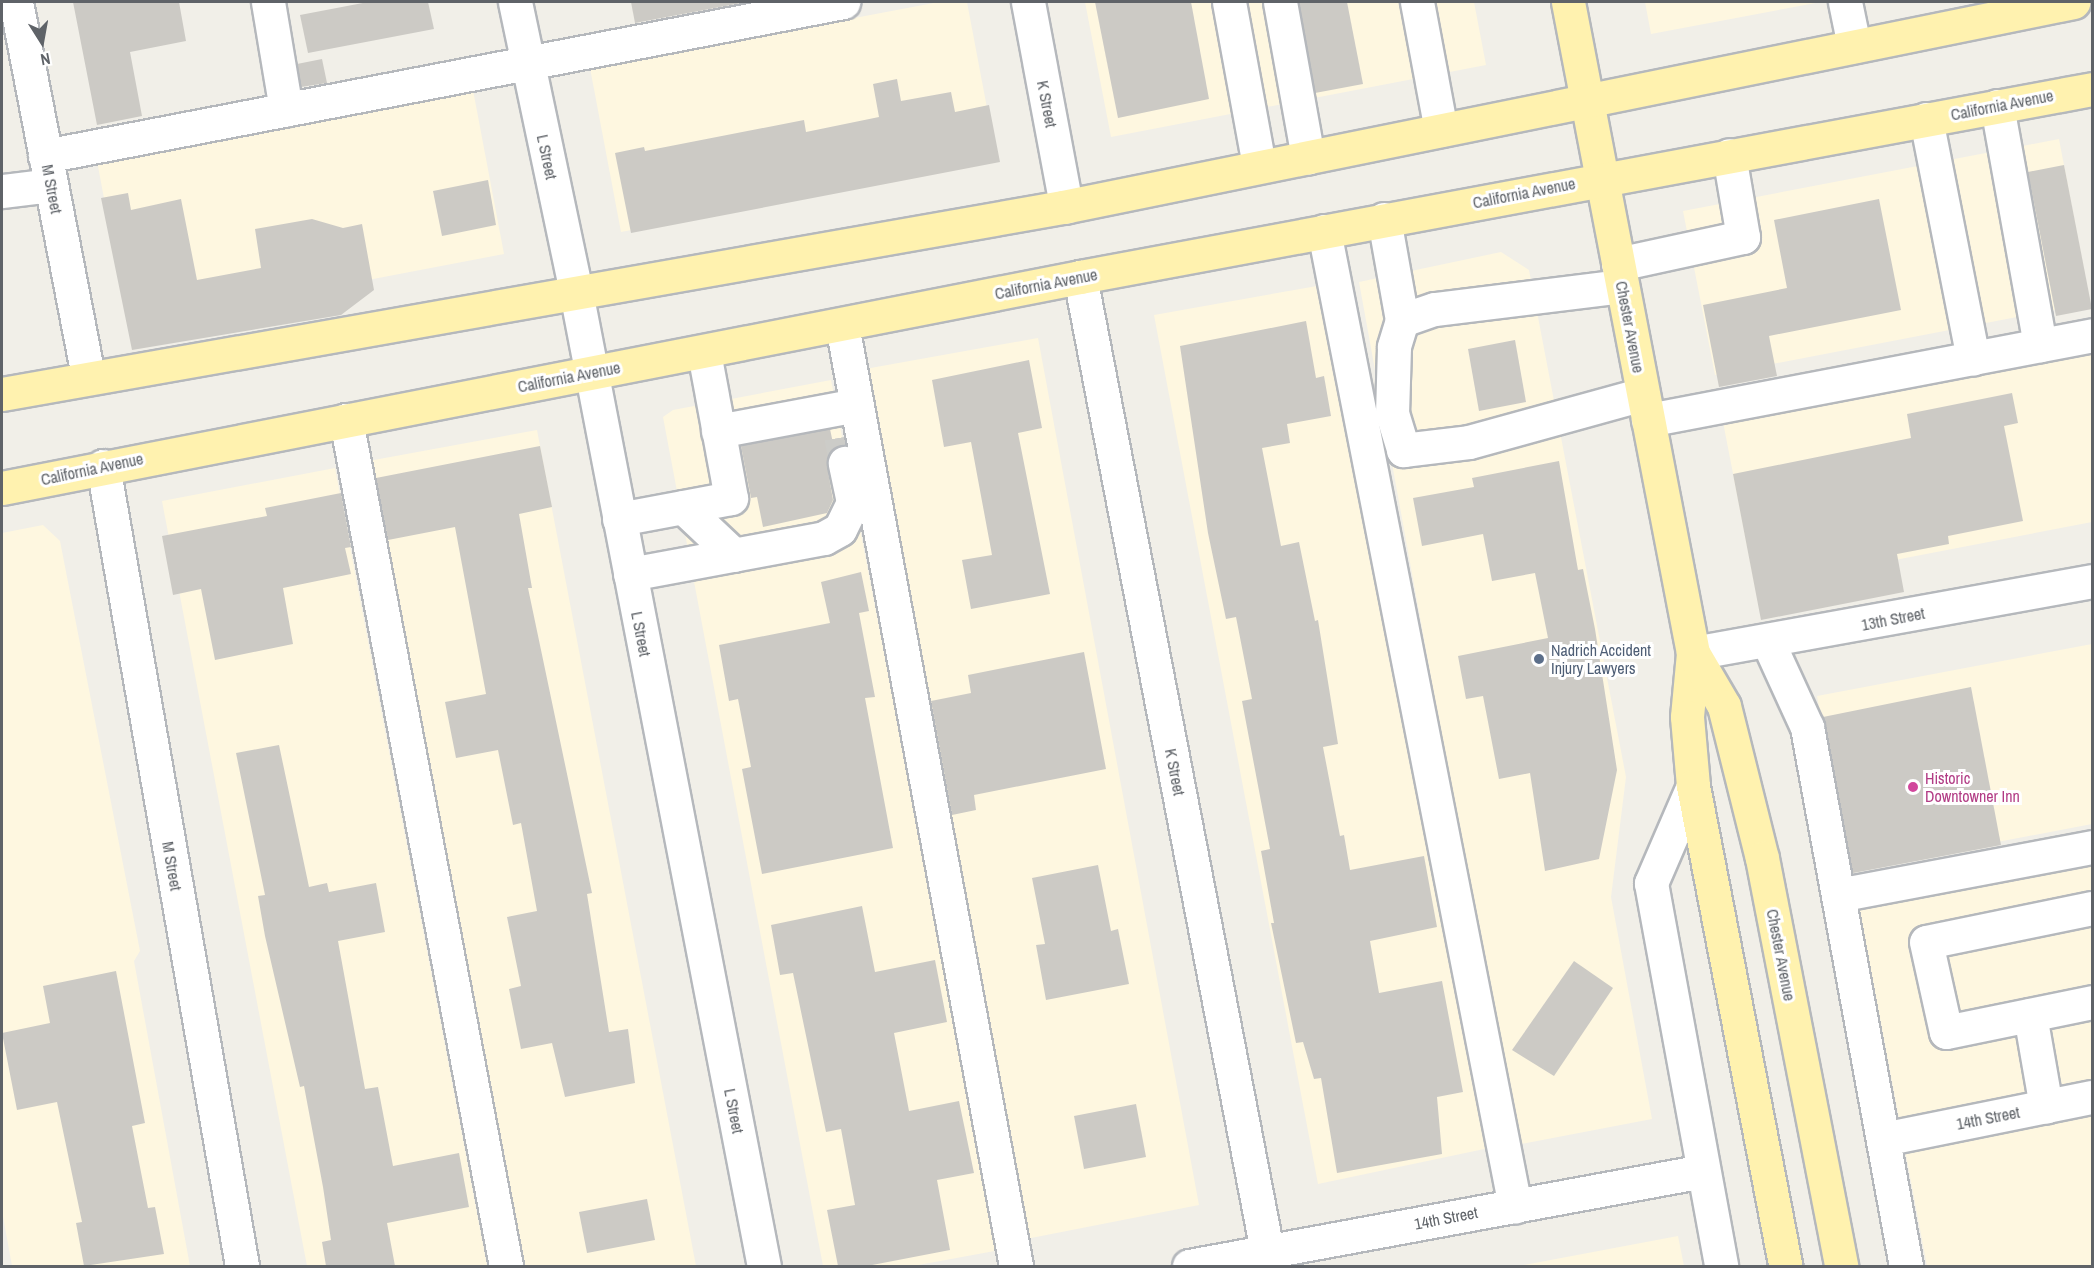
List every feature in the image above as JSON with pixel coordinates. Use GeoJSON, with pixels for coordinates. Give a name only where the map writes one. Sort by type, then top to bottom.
{"type":"FeatureCollection","features":[{"type":"Feature","properties":{"kind":"main road","name":"Chester Avenue"},"geometry":{"type":"LineString","coordinates":[[1568,2],[1693,653],[1687,717],[1694,786],[1785,1266]]}},
{"type":"Feature","properties":{"kind":"main road"},"geometry":{"type":"LineString","coordinates":[[2,394],[1066,206],[2073,2]]}},
{"type":"Feature","properties":{"kind":"main road","name":"California Avenue"},"geometry":{"type":"LineString","coordinates":[[2,488],[103,466],[704,352],[1080,277],[1602,178],[2092,89]]}},
{"type":"Feature","properties":{"kind":"main road","name":"Chester Avenue"},"geometry":{"type":"LineString","coordinates":[[1693,653],[1724,706],[1762,858],[1841,1266]]}},
{"type":"Feature","properties":{"kind":"street","name":"M Street"},"geometry":{"type":"LineString","coordinates":[[16,2],[88,377]]}},
{"type":"Feature","properties":{"kind":"street"},"geometry":{"type":"LineString","coordinates":[[268,2],[286,109]]}},
{"type":"Feature","properties":{"kind":"street","name":"L Street"},"geometry":{"type":"LineString","coordinates":[[515,2],[576,292],[764,1266]]}},
{"type":"Feature","properties":{"kind":"street"},"geometry":{"type":"LineString","coordinates":[[2,191],[48,170],[286,109],[527,62],[771,8],[843,2]]}},
{"type":"Feature","properties":{"kind":"street","name":"K Street"},"geometry":{"type":"LineString","coordinates":[[1028,2],[1066,206]]}},
{"type":"Feature","properties":{"kind":"street"},"geometry":{"type":"LineString","coordinates":[[1229,2],[1259,166]]}},
{"type":"Feature","properties":{"kind":"street"},"geometry":{"type":"LineString","coordinates":[[1280,2],[1308,157]]}},
{"type":"Feature","properties":{"kind":"street"},"geometry":{"type":"LineString","coordinates":[[1417,2],[1441,129]]}},
{"type":"Feature","properties":{"kind":"street"},"geometry":{"type":"LineString","coordinates":[[1845,2],[1854,46]]}},
{"type":"Feature","properties":{"kind":"street"},"geometry":{"type":"LineString","coordinates":[[1997,106],[2040,345]]}},
{"type":"Feature","properties":{"kind":"street"},"geometry":{"type":"LineString","coordinates":[[1926,119],[1973,358]]}},
{"type":"Feature","properties":{"kind":"street"},"geometry":{"type":"LineString","coordinates":[[1402,320],[1434,309],[1620,275],[1743,237],[1729,155]]}},
{"type":"Feature","properties":{"kind":"street"},"geometry":{"type":"LineString","coordinates":[[1384,219],[1402,320],[1393,359],[1392,413],[1402,450],[1469,442],[1646,407],[1973,358],[2092,335]]}},
{"type":"Feature","properties":{"kind":"street"},"geometry":{"type":"LineString","coordinates":[[1324,231],[1515,1206]]}},
{"type":"Feature","properties":{"kind":"street","name":"K Street"},"geometry":{"type":"LineString","coordinates":[[1080,277],[1269,1259]]}},
{"type":"Feature","properties":{"kind":"street"},"geometry":{"type":"LineString","coordinates":[[630,574],[824,538],[840,529],[853,502],[845,426],[842,325]]}},
{"type":"Feature","properties":{"kind":"street"},"geometry":{"type":"LineString","coordinates":[[619,519],[731,498],[704,352]]}},
{"type":"Feature","properties":{"kind":"street"},"geometry":{"type":"LineString","coordinates":[[1350,368],[1393,359]]}},
{"type":"Feature","properties":{"kind":"street"},"geometry":{"type":"LineString","coordinates":[[346,420],[506,1266]]}},
{"type":"Feature","properties":{"kind":"street"},"geometry":{"type":"LineString","coordinates":[[718,431],[845,426]]}},
{"type":"Feature","properties":{"kind":"street"},"geometry":{"type":"LineString","coordinates":[[845,426],[1016,1266]]}},
{"type":"Feature","properties":{"kind":"street","name":"M Street"},"geometry":{"type":"LineString","coordinates":[[103,466],[242,1266]]}},
{"type":"Feature","properties":{"kind":"street"},"geometry":{"type":"LineString","coordinates":[[683,507],[734,555]]}},
{"type":"Feature","properties":{"kind":"street","name":"13th Street"},"geometry":{"type":"LineString","coordinates":[[1693,653],[1768,642],[2092,581]]}},
{"type":"Feature","properties":{"kind":"street"},"geometry":{"type":"LineString","coordinates":[[1768,642],[1807,727],[1906,1266]]}},
{"type":"Feature","properties":{"kind":"street"},"geometry":{"type":"LineString","coordinates":[[1694,786],[1651,883],[1721,1266]]}},
{"type":"Feature","properties":{"kind":"street"},"geometry":{"type":"LineString","coordinates":[[1838,895],[2092,847]]}},
{"type":"Feature","properties":{"kind":"street"},"geometry":{"type":"LineString","coordinates":[[2092,908],[1926,942],[1946,1032],[2092,1002]]}},
{"type":"Feature","properties":{"kind":"street"},"geometry":{"type":"LineString","coordinates":[[2030,1015],[2046,1107]]}},
{"type":"Feature","properties":{"kind":"street","name":"14th Street"},"geometry":{"type":"LineString","coordinates":[[1883,1139],[2092,1098]]}},
{"type":"Feature","properties":{"kind":"street","name":"14th Street"},"geometry":{"type":"LineString","coordinates":[[1189,1266],[1269,1259],[1515,1206],[1703,1171]]}},
{"type":"Feature","properties":{"kind":"shaded area"},"geometry":{"type":"Polygon","coordinates":[[[939,2],[967,2],[997,161],[621,232],[590,68],[939,2]]]}},
{"type":"Feature","properties":{"kind":"shaded area"},"geometry":{"type":"Polygon","coordinates":[[[1085,2],[1474,2],[1486,65],[1111,137],[1085,2]]]}},
{"type":"Feature","properties":{"kind":"shaded area"},"geometry":{"type":"Polygon","coordinates":[[[1645,2],[1821,2],[1651,34],[1645,2]]]}},
{"type":"Feature","properties":{"kind":"shaded area"},"geometry":{"type":"Polygon","coordinates":[[[473,90],[504,254],[128,326],[97,161],[473,90]]]}},
{"type":"Feature","properties":{"kind":"shaded area"},"geometry":{"type":"Polygon","coordinates":[[[2059,139],[2090,303],[1715,375],[1683,211],[2059,139]]]}},
{"type":"Feature","properties":{"kind":"shaded area"},"geometry":{"type":"Polygon","coordinates":[[[1501,252],[1529,270],[1626,777],[1611,897],[1652,1119],[1516,1145],[1359,282],[1501,252]]]}},
{"type":"Feature","properties":{"kind":"shaded area"},"geometry":{"type":"Polygon","coordinates":[[[1317,286],[1489,1148],[1318,1184],[1154,315],[1317,286]]]}},
{"type":"Feature","properties":{"kind":"shaded area"},"geometry":{"type":"Polygon","coordinates":[[[1038,338],[1199,1205],[1026,1239],[865,369],[1038,338]]]}},
{"type":"Feature","properties":{"kind":"shaded area"},"geometry":{"type":"Polygon","coordinates":[[[2092,352],[2092,522],[1755,587],[1723,422],[2092,352]]]}},
{"type":"Feature","properties":{"kind":"shaded area"},"geometry":{"type":"Polygon","coordinates":[[[831,380],[1000,1250],[913,1266],[823,1266],[663,417],[673,410],[831,380]]]}},
{"type":"Feature","properties":{"kind":"shaded area"},"geometry":{"type":"Polygon","coordinates":[[[537,430],[696,1266],[516,1266],[363,462],[537,430]]]}},
{"type":"Feature","properties":{"kind":"shaded area"},"geometry":{"type":"Polygon","coordinates":[[[335,468],[487,1266],[307,1266],[162,501],[335,468]]]}},
{"type":"Feature","properties":{"kind":"shaded area"},"geometry":{"type":"Polygon","coordinates":[[[43,525],[60,541],[140,951],[134,961],[190,1266],[12,1266],[2,1211],[2,533],[43,525]]]}},
{"type":"Feature","properties":{"kind":"shaded area"},"geometry":{"type":"Polygon","coordinates":[[[2092,644],[2092,824],[1850,870],[1817,696],[2092,644]]]}},
{"type":"Feature","properties":{"kind":"shaded area"},"geometry":{"type":"Polygon","coordinates":[[[2092,858],[2092,1266],[1927,1266],[1858,902],[2092,858]]]}},
{"type":"Feature","properties":{"kind":"shaded area"},"geometry":{"type":"Polygon","coordinates":[[[1678,1236],[1684,1266],[1518,1266],[1678,1236]]]}},
{"type":"Feature","properties":{"kind":"building"},"geometry":{"type":"Polygon","coordinates":[[[73,2],[179,2],[186,41],[130,52],[142,116],[97,125],[73,2]]]}},
{"type":"Feature","properties":{"kind":"building"},"geometry":{"type":"Polygon","coordinates":[[[368,2],[428,2],[434,29],[308,53],[300,15],[368,2]]]}},
{"type":"Feature","properties":{"kind":"building"},"geometry":{"type":"Polygon","coordinates":[[[631,2],[747,2],[635,23],[631,2]]]}},
{"type":"Feature","properties":{"kind":"building"},"geometry":{"type":"Polygon","coordinates":[[[1095,2],[1191,2],[1209,99],[1118,118],[1095,2]]]}},
{"type":"Feature","properties":{"kind":"building"},"geometry":{"type":"Polygon","coordinates":[[[1299,2],[1347,2],[1363,84],[1315,93],[1299,2]]]}},
{"type":"Feature","properties":{"kind":"building"},"geometry":{"type":"Polygon","coordinates":[[[322,59],[327,83],[301,87],[297,64],[322,59]]]}},
{"type":"Feature","properties":{"kind":"building"},"geometry":{"type":"Polygon","coordinates":[[[897,79],[901,101],[951,92],[955,112],[989,105],[1000,162],[631,233],[615,153],[644,147],[645,151],[804,120],[806,132],[879,117],[873,84],[897,79]]]}},
{"type":"Feature","properties":{"kind":"building"},"geometry":{"type":"Polygon","coordinates":[[[2064,165],[2092,309],[2056,316],[2028,172],[2064,165]]]}},
{"type":"Feature","properties":{"kind":"building"},"geometry":{"type":"Polygon","coordinates":[[[488,180],[496,225],[442,236],[433,191],[488,180]]]}},
{"type":"Feature","properties":{"kind":"building"},"geometry":{"type":"Polygon","coordinates":[[[128,193],[131,210],[181,199],[197,280],[261,268],[255,229],[312,219],[343,228],[362,224],[374,290],[341,315],[132,350],[101,198],[128,193]]]}},
{"type":"Feature","properties":{"kind":"building"},"geometry":{"type":"Polygon","coordinates":[[[1879,199],[1901,310],[1769,336],[1777,376],[1719,387],[1703,305],[1787,288],[1774,220],[1879,199]]]}},
{"type":"Feature","properties":{"kind":"building"},"geometry":{"type":"Polygon","coordinates":[[[1306,321],[1316,378],[1324,376],[1331,416],[1287,424],[1290,443],[1262,448],[1281,546],[1299,542],[1315,621],[1318,620],[1338,744],[1323,747],[1340,836],[1344,835],[1350,870],[1424,856],[1437,927],[1370,941],[1379,993],[1442,981],[1463,1092],[1437,1097],[1442,1154],[1337,1173],[1321,1078],[1314,1079],[1303,1042],[1296,1043],[1271,923],[1274,923],[1261,851],[1270,849],[1242,701],[1252,699],[1236,617],[1226,619],[1208,533],[1180,346],[1306,321]]]}},
{"type":"Feature","properties":{"kind":"building"},"geometry":{"type":"Polygon","coordinates":[[[1515,340],[1526,402],[1479,411],[1468,349],[1515,340]]]}},
{"type":"Feature","properties":{"kind":"building"},"geometry":{"type":"Polygon","coordinates":[[[1029,360],[1042,428],[1018,433],[1050,594],[971,609],[962,560],[992,555],[971,442],[944,447],[932,380],[1029,360]]]}},
{"type":"Feature","properties":{"kind":"building"},"geometry":{"type":"Polygon","coordinates":[[[2012,393],[2018,423],[2004,426],[2023,521],[1948,536],[1949,544],[1897,554],[1904,592],[1761,620],[1733,474],[1911,438],[1907,414],[2012,393]]]}},
{"type":"Feature","properties":{"kind":"building"},"geometry":{"type":"Polygon","coordinates":[[[830,429],[834,448],[827,466],[833,500],[827,513],[763,527],[757,497],[751,498],[741,446],[830,429]]]}},
{"type":"Feature","properties":{"kind":"building"},"geometry":{"type":"Polygon","coordinates":[[[540,446],[552,507],[519,514],[532,588],[528,588],[592,893],[587,894],[609,1032],[628,1029],[635,1083],[565,1097],[552,1043],[521,1049],[509,989],[521,986],[507,917],[537,911],[521,823],[513,825],[498,750],[456,758],[445,702],[486,694],[455,527],[388,540],[376,478],[540,446]]]}},
{"type":"Feature","properties":{"kind":"building"},"geometry":{"type":"Polygon","coordinates":[[[1559,461],[1578,570],[1583,569],[1595,629],[1617,770],[1599,859],[1545,871],[1530,773],[1499,779],[1483,696],[1466,699],[1458,656],[1548,638],[1535,573],[1492,581],[1483,534],[1422,546],[1413,498],[1474,487],[1472,478],[1559,461]]]}},
{"type":"Feature","properties":{"kind":"building"},"geometry":{"type":"Polygon","coordinates":[[[341,493],[351,547],[345,548],[351,574],[283,588],[293,644],[215,660],[201,589],[173,595],[162,536],[267,516],[265,508],[341,493]]]}},
{"type":"Feature","properties":{"kind":"building"},"geometry":{"type":"Polygon","coordinates":[[[861,572],[869,611],[859,613],[875,697],[865,698],[893,848],[762,874],[742,769],[751,767],[738,699],[729,701],[719,645],[830,623],[821,582],[861,572]]]}},
{"type":"Feature","properties":{"kind":"building"},"geometry":{"type":"Polygon","coordinates":[[[1084,652],[1106,769],[974,795],[976,810],[952,815],[931,701],[971,693],[968,675],[1084,652]]]}},
{"type":"Feature","properties":{"kind":"building","name":"Historic Downtowner Inn"},"geometry":{"type":"Polygon","coordinates":[[[1971,687],[2001,845],[1853,873],[1823,717],[1971,687]]]}},
{"type":"Feature","properties":{"kind":"building"},"geometry":{"type":"Polygon","coordinates":[[[279,745],[309,887],[327,883],[329,892],[376,883],[385,932],[338,941],[365,1089],[378,1087],[393,1166],[459,1153],[469,1207],[387,1223],[395,1266],[326,1266],[322,1242],[331,1240],[323,1187],[304,1086],[300,1087],[265,936],[258,896],[265,895],[236,753],[279,745]]]}},
{"type":"Feature","properties":{"kind":"building"},"geometry":{"type":"Polygon","coordinates":[[[1098,865],[1111,931],[1118,929],[1129,984],[1046,1000],[1036,945],[1045,944],[1032,878],[1098,865]]]}},
{"type":"Feature","properties":{"kind":"building"},"geometry":{"type":"Polygon","coordinates":[[[862,906],[875,972],[935,960],[947,1022],[894,1033],[909,1111],[959,1101],[974,1173],[937,1180],[950,1250],[867,1266],[838,1266],[827,1210],[855,1205],[841,1129],[826,1132],[793,973],[780,975],[771,925],[862,906]]]}},
{"type":"Feature","properties":{"kind":"building"},"geometry":{"type":"Polygon","coordinates":[[[1574,961],[1613,988],[1554,1076],[1512,1050],[1574,961]]]}},
{"type":"Feature","properties":{"kind":"building"},"geometry":{"type":"Polygon","coordinates":[[[116,971],[145,1123],[132,1126],[148,1208],[155,1207],[164,1254],[84,1266],[76,1223],[82,1222],[57,1102],[17,1110],[2,1033],[50,1023],[43,986],[116,971]]]}},
{"type":"Feature","properties":{"kind":"building"},"geometry":{"type":"Polygon","coordinates":[[[1136,1104],[1146,1157],[1084,1169],[1074,1116],[1136,1104]]]}},
{"type":"Feature","properties":{"kind":"building"},"geometry":{"type":"Polygon","coordinates":[[[647,1199],[655,1240],[587,1253],[579,1212],[647,1199]]]}},
{"type":"Feature","properties":{"kind":"tunnel"},"geometry":{"type":"LineString","coordinates":[[841,437],[844,454]]}},
{"type":"Feature","properties":{"kind":"place","name":"Nadrich Accident Injury Lawyers"},"geometry":{"type":"Point","coordinates":[1539,659]}},
{"type":"Feature","properties":{"kind":"place","name":"Historic Downtowner Inn"},"geometry":{"type":"Point","coordinates":[1913,787]}}]}
